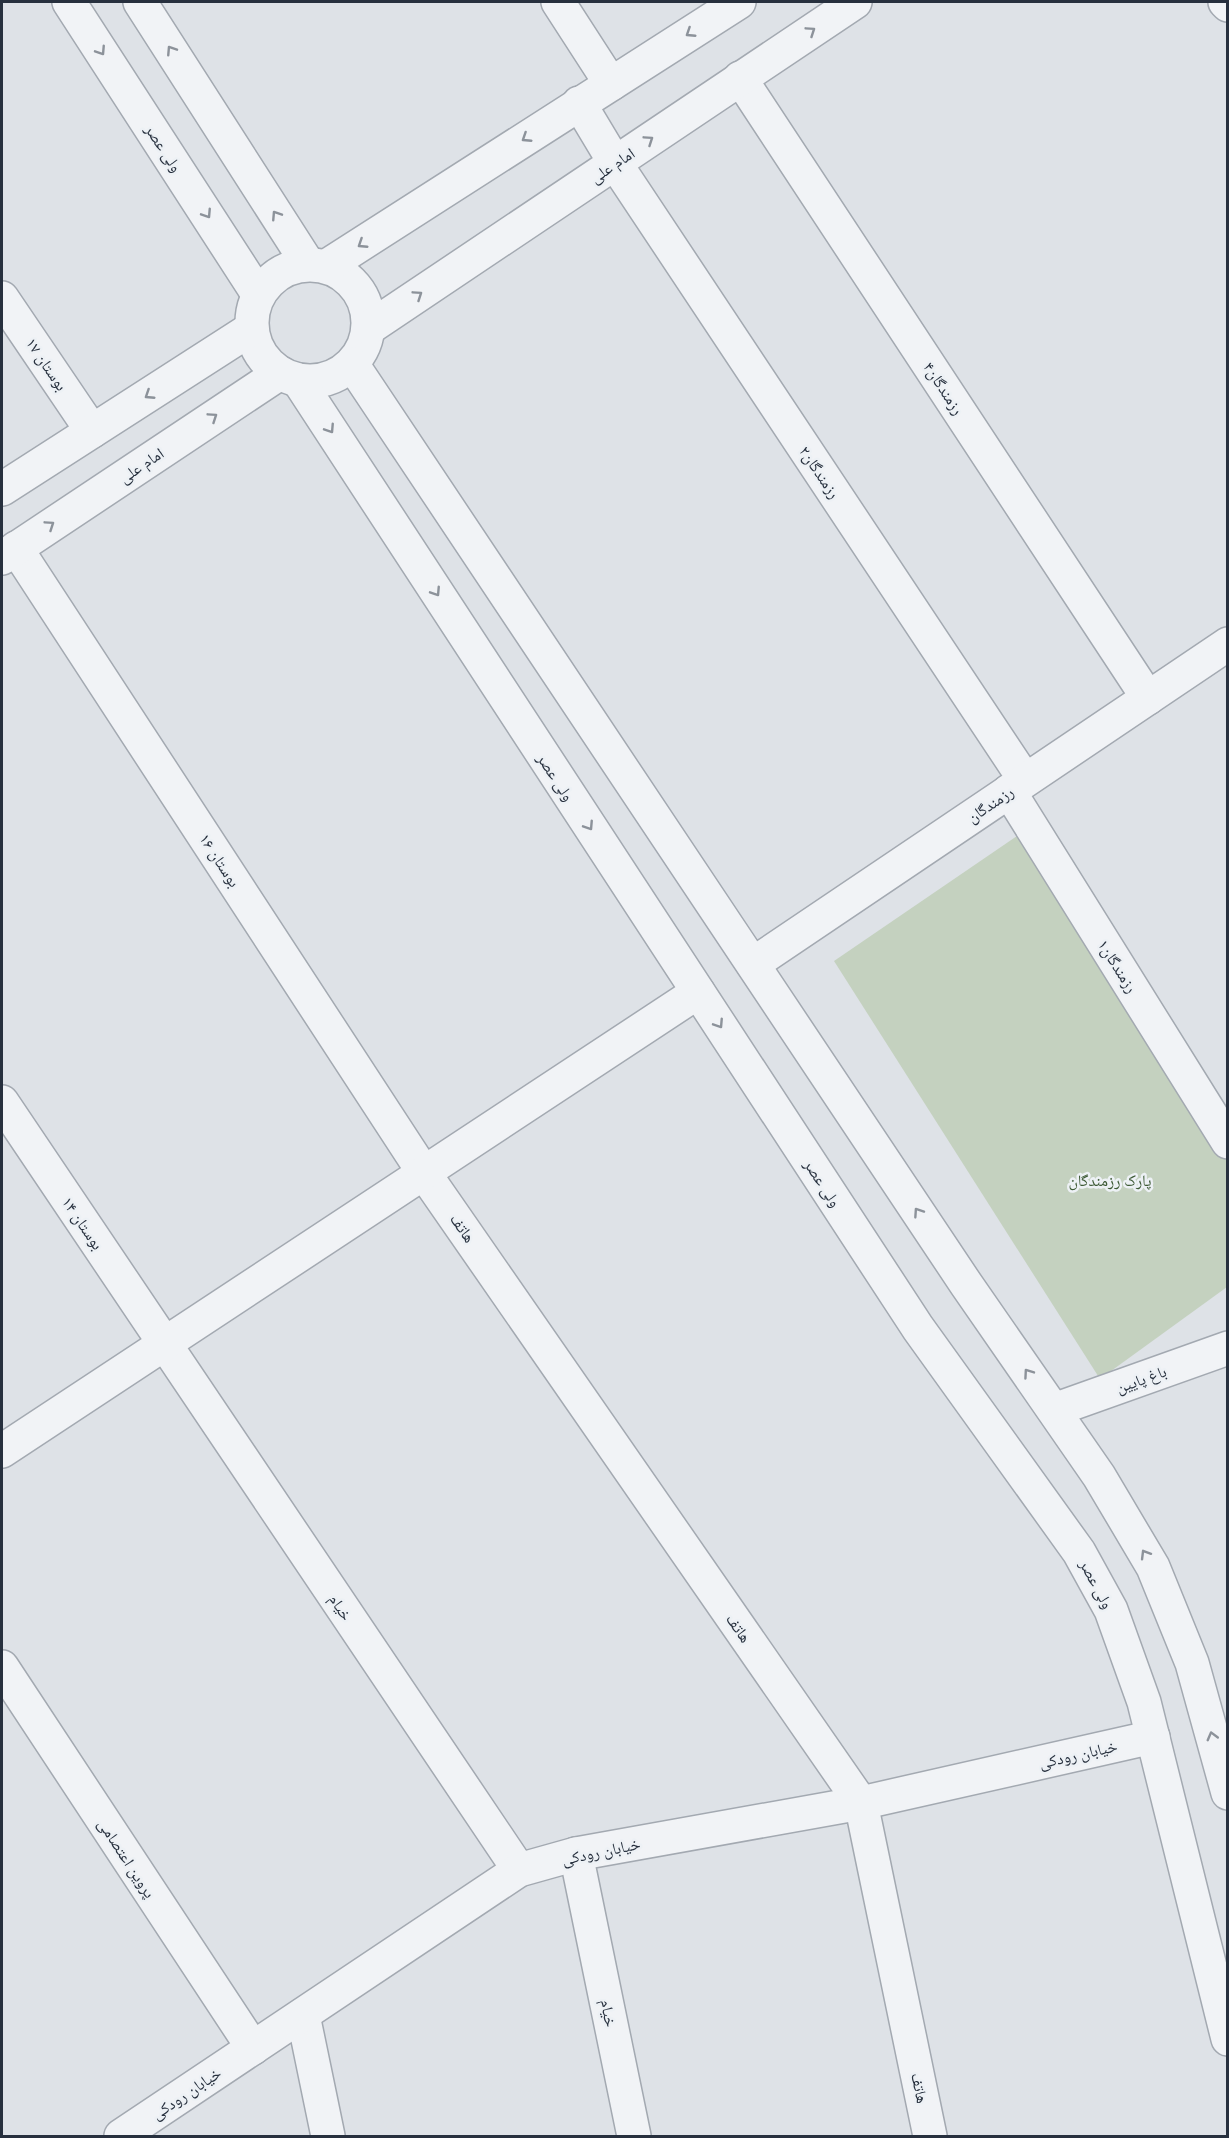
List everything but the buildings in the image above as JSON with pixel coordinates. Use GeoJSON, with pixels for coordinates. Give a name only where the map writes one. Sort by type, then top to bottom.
{"type":"FeatureCollection","features":[{"type":"Feature","properties":{"kind":"street","name":"ولی عصر"},"geometry":{"type":"LineString","coordinates":[[69,2],[258,294]]}},
{"type":"Feature","properties":{"kind":"street"},"geometry":{"type":"LineString","coordinates":[[140,2],[317,265],[345,276],[359,290],[367,308],[369,328],[364,347],[352,364],[336,375],[318,381],[289,376],[266,362],[256,346],[251,329],[252,311],[258,294],[271,278],[288,268],[317,265],[740,2]]}},
{"type":"Feature","properties":{"kind":"street"},"geometry":{"type":"LineString","coordinates":[[558,2],[611,84]]}},
{"type":"Feature","properties":{"kind":"street","name":"امام علی"},"geometry":{"type":"LineString","coordinates":[[369,328],[855,2]]}},
{"type":"Feature","properties":{"kind":"street","name":"رزمندگان۴"},"geometry":{"type":"LineString","coordinates":[[740,78],[1148,698]]}},
{"type":"Feature","properties":{"kind":"street","name":"رزمندگان۲"},"geometry":{"type":"LineString","coordinates":[[579,104],[1017,786]]}},
{"type":"Feature","properties":{"kind":"street","name":"بوستان ۱۷"},"geometry":{"type":"LineString","coordinates":[[2,298],[92,431]]}},
{"type":"Feature","properties":{"kind":"street"},"geometry":{"type":"LineString","coordinates":[[2,489],[251,329]]}},
{"type":"Feature","properties":{"kind":"street"},"geometry":{"type":"LineString","coordinates":[[352,364],[966,1284],[1099,1476],[1153,1567],[1192,1663],[1227,1793]]}},
{"type":"Feature","properties":{"kind":"street","name":"ولی عصر"},"geometry":{"type":"LineString","coordinates":[[289,376],[918,1328],[1079,1552],[1111,1610],[1144,1702],[1227,2038]]}},
{"type":"Feature","properties":{"kind":"street","name":"امام علی"},"geometry":{"type":"LineString","coordinates":[[9,553],[289,376]]}},
{"type":"Feature","properties":{"kind":"street","name":"بوستان ۱۶"},"geometry":{"type":"LineString","coordinates":[[9,553],[424,1173]]}},
{"type":"Feature","properties":{"kind":"street","name":"رزمندگان"},"geometry":{"type":"LineString","coordinates":[[753,964],[1227,644]]}},
{"type":"Feature","properties":{"kind":"street","name":"رزمندگان۱"},"geometry":{"type":"LineString","coordinates":[[1017,786],[1227,1142]]}},
{"type":"Feature","properties":{"kind":"street"},"geometry":{"type":"LineString","coordinates":[[2,1451],[698,992]]}},
{"type":"Feature","properties":{"kind":"street","name":"بوستان ۱۴"},"geometry":{"type":"LineString","coordinates":[[2,1102],[164,1344]]}},
{"type":"Feature","properties":{"kind":"street","name":"هاتف"},"geometry":{"type":"LineString","coordinates":[[424,1173],[861,1803],[930,2136]]}},
{"type":"Feature","properties":{"kind":"street","name":"خیام"},"geometry":{"type":"LineString","coordinates":[[164,1344],[519,1870]]}},
{"type":"Feature","properties":{"kind":"street","name":"باغ پایین"},"geometry":{"type":"LineString","coordinates":[[1054,1410],[1227,1348]]}},
{"type":"Feature","properties":{"kind":"street","name":"پروین اعتصامی"},"geometry":{"type":"LineString","coordinates":[[2,1667],[253,2048]]}},
{"type":"Feature","properties":{"kind":"street","name":"خیابان رودکی"},"geometry":{"type":"LineString","coordinates":[[121,2136],[519,1870],[576,1854],[861,1803],[1153,1737]]}},
{"type":"Feature","properties":{"kind":"street","name":"خیام"},"geometry":{"type":"LineString","coordinates":[[576,1854],[634,2136]]}},
{"type":"Feature","properties":{"kind":"street"},"geometry":{"type":"LineString","coordinates":[[303,2015],[328,2136]]}},
{"type":"Feature","properties":{"kind":"green space","name":"پارک رزمندگان"},"geometry":{"type":"Polygon","coordinates":[[[1017,836],[1227,1149],[1227,1287],[1100,1379],[834,961],[1017,836]]]}}]}
